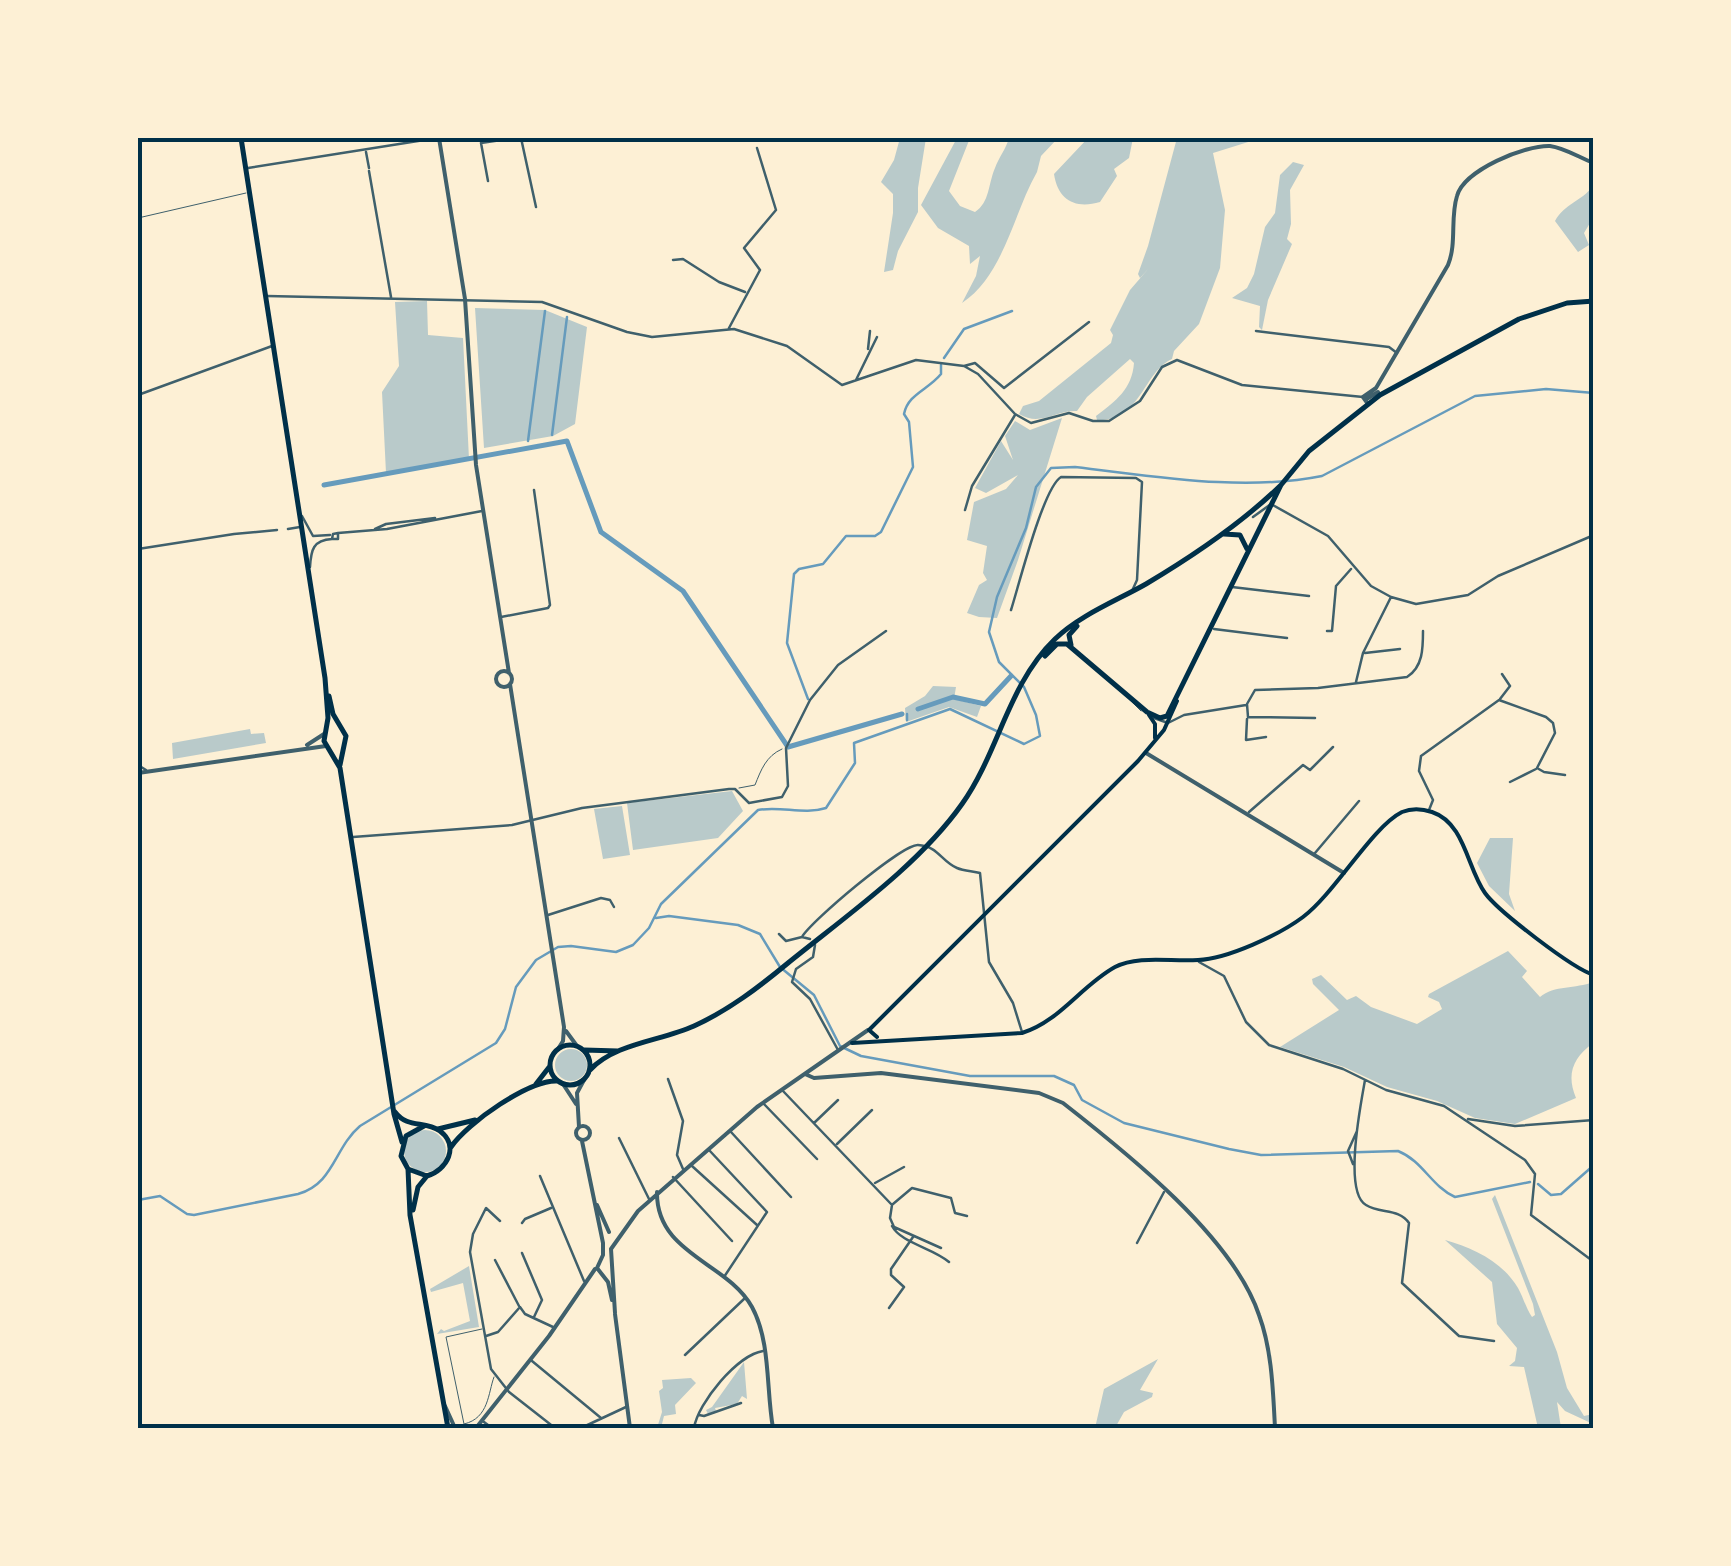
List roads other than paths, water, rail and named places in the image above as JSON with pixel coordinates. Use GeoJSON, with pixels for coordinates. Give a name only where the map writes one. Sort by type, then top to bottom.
{"type":"FeatureCollection","features":[{"type":"Feature","properties":{"kind":"main road"},"geometry":{"type":"LineString","coordinates":[[241,138],[326,682],[334,714],[346,736],[340,768],[402,1142],[401,1156],[408,1169],[410,1214],[430,1334],[442,1403],[451,1428]]}},
{"type":"Feature","properties":{"kind":"main road"},"geometry":{"type":"LineString","coordinates":[[437,1130],[478,1119],[547,1080],[574,1085],[584,1080],[598,1061],[712,1018],[776,974],[922,850],[964,802],[1018,690],[1055,639],[1250,517],[1309,451],[1365,400],[1518,319],[1567,304],[1594,301]]}},
{"type":"Feature","properties":{"kind":"main road"},"geometry":{"type":"LineString","coordinates":[[868,1031],[1150,748],[1168,723],[1281,485]]}},
{"type":"Feature","properties":{"kind":"main road"},"geometry":{"type":"LineString","coordinates":[[1250,517],[1260,527]]}},
{"type":"Feature","properties":{"kind":"main road"},"geometry":{"type":"LineString","coordinates":[[1218,536],[1240,534],[1247,544],[1245,557]]}},
{"type":"Feature","properties":{"kind":"main road"},"geometry":{"type":"LineString","coordinates":[[1076,650],[1068,640],[1070,632],[1092,614]]}},
{"type":"Feature","properties":{"kind":"main road"},"geometry":{"type":"LineString","coordinates":[[1030,671],[1057,644],[1067,644],[1147,712],[1156,727],[1150,748]]}},
{"type":"Feature","properties":{"kind":"main road"},"geometry":{"type":"LineString","coordinates":[[326,682],[325,733],[340,768]]}},
{"type":"Feature","properties":{"kind":"main road"},"geometry":{"type":"LineString","coordinates":[[1147,712],[1164,717],[1177,701]]}},
{"type":"Feature","properties":{"kind":"main road"},"geometry":{"type":"LineString","coordinates":[[325,733],[336,726],[342,729]]}},
{"type":"Feature","properties":{"kind":"main road"},"geometry":{"type":"LineString","coordinates":[[328,746],[343,746]]}},
{"type":"Feature","properties":{"kind":"main road"},"geometry":{"type":"LineString","coordinates":[[850,1044],[1022,1033],[1043,1024],[1110,970],[1140,961],[1198,960],[1233,951],[1293,924],[1316,906],[1392,819],[1409,810],[1429,811],[1444,819],[1458,834],[1479,883],[1498,906],[1574,966],[1594,975]]}},
{"type":"Feature","properties":{"kind":"main road"},"geometry":{"type":"LineString","coordinates":[[868,1031],[882,1039]]}},
{"type":"Feature","properties":{"kind":"main road"},"geometry":{"type":"LineString","coordinates":[[868,1031],[871,1040]]}},
{"type":"Feature","properties":{"kind":"main road"},"geometry":{"type":"LineString","coordinates":[[534,1086],[558,1048],[621,1050]]}},
{"type":"Feature","properties":{"kind":"main road"},"geometry":{"type":"LineString","coordinates":[[580,1048],[590,1059],[590,1070]]}},
{"type":"Feature","properties":{"kind":"main road"},"geometry":{"type":"LineString","coordinates":[[550,1066],[560,1082]]}},
{"type":"Feature","properties":{"kind":"main road"},"geometry":{"type":"LineString","coordinates":[[394,1109],[404,1122],[444,1134],[450,1150]]}},
{"type":"Feature","properties":{"kind":"main road"},"geometry":{"type":"LineString","coordinates":[[415,1238],[414,1198],[428,1176],[446,1165],[450,1150],[478,1119]]}},
{"type":"Feature","properties":{"kind":"main road"},"geometry":{"type":"LineString","coordinates":[[402,1142],[411,1131],[424,1126]]}},
{"type":"Feature","properties":{"kind":"main road"},"geometry":{"type":"LineString","coordinates":[[408,1169],[428,1176]]}},
{"type":"Feature","properties":{"kind":"street"},"geometry":{"type":"LineString","coordinates":[[246,168],[439,138],[465,299],[476,456],[564,1027],[558,1048]]}},
{"type":"Feature","properties":{"kind":"street"},"geometry":{"type":"LineString","coordinates":[[488,181],[481,142],[518,138],[536,207]]}},
{"type":"Feature","properties":{"kind":"street"},"geometry":{"type":"LineString","coordinates":[[1378,392],[1451,258],[1456,200],[1465,182],[1498,160],[1538,147],[1554,147],[1594,163]]}},
{"type":"Feature","properties":{"kind":"street"},"geometry":{"type":"LineString","coordinates":[[729,328],[760,270],[744,248],[776,210],[757,148]]}},
{"type":"Feature","properties":{"kind":"street"},"geometry":{"type":"LineString","coordinates":[[366,151],[391,298]]}},
{"type":"Feature","properties":{"kind":"street"},"geometry":{"type":"LineString","coordinates":[[673,260],[683,259],[718,282],[747,293]]}},
{"type":"Feature","properties":{"kind":"street"},"geometry":{"type":"LineString","coordinates":[[266,296],[547,303],[646,336],[729,328],[787,346],[840,384],[858,382],[911,361],[930,360],[964,366],[978,374],[1016,414],[1031,423],[1069,413],[1093,422],[1109,422],[1140,401],[1157,372],[1176,360],[1242,385],[1365,400]]}},
{"type":"Feature","properties":{"kind":"street"},"geometry":{"type":"LineString","coordinates":[[964,366],[975,363],[1004,388],[1090,322]]}},
{"type":"Feature","properties":{"kind":"street"},"geometry":{"type":"LineString","coordinates":[[868,351],[870,331]]}},
{"type":"Feature","properties":{"kind":"street"},"geometry":{"type":"LineString","coordinates":[[1256,331],[1389,347],[1398,354]]}},
{"type":"Feature","properties":{"kind":"street"},"geometry":{"type":"LineString","coordinates":[[858,382],[857,375],[878,337]]}},
{"type":"Feature","properties":{"kind":"street"},"geometry":{"type":"LineString","coordinates":[[138,396],[274,346]]}},
{"type":"Feature","properties":{"kind":"street"},"geometry":{"type":"LineString","coordinates":[[965,510],[972,486],[1016,414]]}},
{"type":"Feature","properties":{"kind":"street"},"geometry":{"type":"LineString","coordinates":[[1011,610],[1053,484],[1059,478],[1136,478],[1142,482],[1137,571],[1132,592]]}},
{"type":"Feature","properties":{"kind":"street"},"geometry":{"type":"LineString","coordinates":[[500,617],[550,605],[534,490]]}},
{"type":"Feature","properties":{"kind":"street"},"geometry":{"type":"LineString","coordinates":[[298,503],[310,534],[318,538],[484,510]]}},
{"type":"Feature","properties":{"kind":"street"},"geometry":{"type":"LineString","coordinates":[[1250,517],[1272,504],[1328,536],[1371,586],[1416,604],[1458,598],[1498,576],[1594,536]]}},
{"type":"Feature","properties":{"kind":"street"},"geometry":{"type":"LineString","coordinates":[[288,529],[302,527]]}},
{"type":"Feature","properties":{"kind":"street"},"geometry":{"type":"LineString","coordinates":[[138,549],[277,530]]}},
{"type":"Feature","properties":{"kind":"street"},"geometry":{"type":"LineString","coordinates":[[309,574],[313,547],[318,541],[335,536]]}},
{"type":"Feature","properties":{"kind":"street"},"geometry":{"type":"LineString","coordinates":[[1327,631],[1332,631],[1336,586],[1352,568]]}},
{"type":"Feature","properties":{"kind":"street"},"geometry":{"type":"LineString","coordinates":[[1137,571],[1151,580]]}},
{"type":"Feature","properties":{"kind":"street"},"geometry":{"type":"LineString","coordinates":[[1231,587],[1309,596]]}},
{"type":"Feature","properties":{"kind":"street"},"geometry":{"type":"LineString","coordinates":[[1356,683],[1363,653],[1391,597]]}},
{"type":"Feature","properties":{"kind":"street"},"geometry":{"type":"LineString","coordinates":[[1212,629],[1287,638]]}},
{"type":"Feature","properties":{"kind":"street"},"geometry":{"type":"LineString","coordinates":[[351,837],[534,822],[582,808],[735,789],[749,803],[782,797],[788,786],[786,748],[810,700],[835,668],[886,631]]}},
{"type":"Feature","properties":{"kind":"street"},"geometry":{"type":"LineString","coordinates":[[1266,737],[1246,740],[1248,704],[1253,690],[1318,688],[1407,677],[1414,673],[1421,659],[1423,631]]}},
{"type":"Feature","properties":{"kind":"street"},"geometry":{"type":"LineString","coordinates":[[1363,653],[1400,650]]}},
{"type":"Feature","properties":{"kind":"street"},"geometry":{"type":"LineString","coordinates":[[505,658],[496,679],[512,702]]}},
{"type":"Feature","properties":{"kind":"street"},"geometry":{"type":"LineString","coordinates":[[500,672],[509,673]]}},
{"type":"Feature","properties":{"kind":"street"},"geometry":{"type":"LineString","coordinates":[[1429,811],[1433,800],[1418,771],[1422,756],[1499,700],[1510,686],[1502,674]]}},
{"type":"Feature","properties":{"kind":"street"},"geometry":{"type":"LineString","coordinates":[[502,687],[510,684]]}},
{"type":"Feature","properties":{"kind":"street"},"geometry":{"type":"LineString","coordinates":[[1499,700],[1533,712],[1553,724],[1555,733],[1537,768],[1510,782]]}},
{"type":"Feature","properties":{"kind":"street"},"geometry":{"type":"LineString","coordinates":[[1177,701],[1184,716]]}},
{"type":"Feature","properties":{"kind":"street"},"geometry":{"type":"LineString","coordinates":[[1147,712],[1158,722],[1168,723],[1184,716],[1248,704]]}},
{"type":"Feature","properties":{"kind":"street"},"geometry":{"type":"LineString","coordinates":[[1248,718],[1315,718]]}},
{"type":"Feature","properties":{"kind":"street"},"geometry":{"type":"LineString","coordinates":[[304,747],[325,733]]}},
{"type":"Feature","properties":{"kind":"street"},"geometry":{"type":"LineString","coordinates":[[138,772],[328,746]]}},
{"type":"Feature","properties":{"kind":"street"},"geometry":{"type":"LineString","coordinates":[[1248,813],[1303,765],[1310,770],[1334,747]]}},
{"type":"Feature","properties":{"kind":"street"},"geometry":{"type":"LineString","coordinates":[[1150,748],[1159,759],[1344,874]]}},
{"type":"Feature","properties":{"kind":"street"},"geometry":{"type":"LineString","coordinates":[[138,765],[147,771]]}},
{"type":"Feature","properties":{"kind":"street"},"geometry":{"type":"LineString","coordinates":[[1537,768],[1565,774]]}},
{"type":"Feature","properties":{"kind":"street"},"geometry":{"type":"LineString","coordinates":[[1314,854],[1360,800]]}},
{"type":"Feature","properties":{"kind":"street"},"geometry":{"type":"LineString","coordinates":[[779,934],[788,941],[802,936],[860,882],[905,848],[914,845],[937,850],[957,868],[980,873],[990,966],[1013,1003],[1022,1033]]}},
{"type":"Feature","properties":{"kind":"street"},"geometry":{"type":"LineString","coordinates":[[547,915],[602,898],[610,900],[614,907]]}},
{"type":"Feature","properties":{"kind":"street"},"geometry":{"type":"LineString","coordinates":[[802,936],[810,939]]}},
{"type":"Feature","properties":{"kind":"street"},"geometry":{"type":"LineString","coordinates":[[815,945],[813,957],[792,979],[812,1002],[840,1051]]}},
{"type":"Feature","properties":{"kind":"street"},"geometry":{"type":"LineString","coordinates":[[1198,960],[1224,976],[1242,1016],[1262,1040],[1436,1103],[1466,1119],[1530,1165],[1534,1174],[1531,1215],[1594,1262]]}},
{"type":"Feature","properties":{"kind":"street"},"geometry":{"type":"LineString","coordinates":[[564,1027],[580,1048]]}},
{"type":"Feature","properties":{"kind":"street"},"geometry":{"type":"LineString","coordinates":[[630,1428],[610,1264],[614,1243],[657,1192],[729,1130],[763,1102],[868,1031]]}},
{"type":"Feature","properties":{"kind":"street"},"geometry":{"type":"LineString","coordinates":[[805,1074],[816,1078],[882,1073],[1047,1095],[1074,1112],[1204,1228],[1255,1304],[1272,1380],[1275,1428]]}},
{"type":"Feature","properties":{"kind":"street"},"geometry":{"type":"LineString","coordinates":[[668,1079],[683,1121],[678,1155],[683,1169]]}},
{"type":"Feature","properties":{"kind":"street"},"geometry":{"type":"LineString","coordinates":[[584,1080],[578,1090],[577,1106],[582,1126],[590,1130],[585,1142],[602,1240],[599,1263],[618,1317]]}},
{"type":"Feature","properties":{"kind":"street"},"geometry":{"type":"LineString","coordinates":[[1365,1080],[1355,1152],[1357,1197],[1365,1205],[1400,1214],[1409,1224],[1402,1284],[1459,1336],[1494,1341]]}},
{"type":"Feature","properties":{"kind":"street"},"geometry":{"type":"LineString","coordinates":[[560,1082],[577,1106]]}},
{"type":"Feature","properties":{"kind":"street"},"geometry":{"type":"LineString","coordinates":[[782,1090],[892,1205],[892,1224],[949,1262]]}},
{"type":"Feature","properties":{"kind":"street"},"geometry":{"type":"LineString","coordinates":[[814,1124],[838,1100]]}},
{"type":"Feature","properties":{"kind":"street"},"geometry":{"type":"LineString","coordinates":[[763,1102],[817,1159]]}},
{"type":"Feature","properties":{"kind":"street"},"geometry":{"type":"LineString","coordinates":[[835,1146],[872,1110]]}},
{"type":"Feature","properties":{"kind":"street"},"geometry":{"type":"LineString","coordinates":[[1466,1119],[1515,1126],[1594,1120]]}},
{"type":"Feature","properties":{"kind":"street"},"geometry":{"type":"LineString","coordinates":[[582,1126],[576,1135],[585,1142]]}},
{"type":"Feature","properties":{"kind":"street"},"geometry":{"type":"LineString","coordinates":[[729,1130],[791,1197]]}},
{"type":"Feature","properties":{"kind":"street"},"geometry":{"type":"LineString","coordinates":[[1355,1167],[1348,1154],[1358,1130]]}},
{"type":"Feature","properties":{"kind":"street"},"geometry":{"type":"LineString","coordinates":[[620,1138],[649,1200],[658,1208]]}},
{"type":"Feature","properties":{"kind":"street"},"geometry":{"type":"LineString","coordinates":[[708,1148],[766,1210],[724,1278]]}},
{"type":"Feature","properties":{"kind":"street"},"geometry":{"type":"LineString","coordinates":[[690,1164],[758,1226]]}},
{"type":"Feature","properties":{"kind":"street"},"geometry":{"type":"LineString","coordinates":[[872,1184],[904,1166]]}},
{"type":"Feature","properties":{"kind":"street"},"geometry":{"type":"LineString","coordinates":[[540,1176],[586,1284]]}},
{"type":"Feature","properties":{"kind":"street"},"geometry":{"type":"LineString","coordinates":[[673,1177],[732,1240]]}},
{"type":"Feature","properties":{"kind":"street"},"geometry":{"type":"LineString","coordinates":[[892,1205],[912,1188],[951,1198],[955,1213],[967,1216]]}},
{"type":"Feature","properties":{"kind":"street"},"geometry":{"type":"LineString","coordinates":[[1137,1243],[1165,1190]]}},
{"type":"Feature","properties":{"kind":"street"},"geometry":{"type":"LineString","coordinates":[[657,1192],[658,1208],[682,1248],[745,1298],[758,1322],[773,1428]]}},
{"type":"Feature","properties":{"kind":"street"},"geometry":{"type":"LineString","coordinates":[[595,1200],[614,1243]]}},
{"type":"Feature","properties":{"kind":"street"},"geometry":{"type":"LineString","coordinates":[[522,1224],[552,1207]]}},
{"type":"Feature","properties":{"kind":"street"},"geometry":{"type":"LineString","coordinates":[[500,1222],[486,1208],[471,1246],[490,1366],[506,1390],[554,1428]]}},
{"type":"Feature","properties":{"kind":"street"},"geometry":{"type":"LineString","coordinates":[[602,1240],[628,1224]]}},
{"type":"Feature","properties":{"kind":"street"},"geometry":{"type":"LineString","coordinates":[[912,1238],[941,1248]]}},
{"type":"Feature","properties":{"kind":"street"},"geometry":{"type":"LineString","coordinates":[[889,1308],[904,1287],[891,1275],[891,1269],[912,1238]]}},
{"type":"Feature","properties":{"kind":"street"},"geometry":{"type":"LineString","coordinates":[[602,1240],[614,1243]]}},
{"type":"Feature","properties":{"kind":"street"},"geometry":{"type":"LineString","coordinates":[[522,1253],[542,1300],[533,1318]]}},
{"type":"Feature","properties":{"kind":"street"},"geometry":{"type":"LineString","coordinates":[[495,1260],[520,1307],[555,1328]]}},
{"type":"Feature","properties":{"kind":"street"},"geometry":{"type":"LineString","coordinates":[[599,1263],[610,1264]]}},
{"type":"Feature","properties":{"kind":"street"},"geometry":{"type":"LineString","coordinates":[[476,1428],[555,1328],[599,1263]]}},
{"type":"Feature","properties":{"kind":"street"},"geometry":{"type":"LineString","coordinates":[[590,1277],[611,1272]]}},
{"type":"Feature","properties":{"kind":"street"},"geometry":{"type":"LineString","coordinates":[[685,1355],[745,1298]]}},
{"type":"Feature","properties":{"kind":"street"},"geometry":{"type":"LineString","coordinates":[[486,1336],[498,1332],[520,1307]]}},
{"type":"Feature","properties":{"kind":"street"},"geometry":{"type":"LineString","coordinates":[[694,1428],[698,1414],[732,1369],[748,1354],[764,1351]]}},
{"type":"Feature","properties":{"kind":"street"},"geometry":{"type":"LineString","coordinates":[[530,1360],[601,1418]]}},
{"type":"Feature","properties":{"kind":"street"},"geometry":{"type":"LineString","coordinates":[[698,1414],[704,1416],[741,1403]]}},
{"type":"Feature","properties":{"kind":"street"},"geometry":{"type":"LineString","coordinates":[[582,1428],[628,1406]]}},
{"type":"Feature","properties":{"kind":"street"},"geometry":{"type":"LineString","coordinates":[[482,1421],[492,1428]]}},
{"type":"Feature","properties":{"kind":"lane"},"geometry":{"type":"LineString","coordinates":[[138,218],[250,192]]}},
{"type":"Feature","properties":{"kind":"lane"},"geometry":{"type":"LineString","coordinates":[[735,789],[755,785],[758,772],[770,757],[786,748]]}},
{"type":"Feature","properties":{"kind":"lane"},"geometry":{"type":"LineString","coordinates":[[484,1329],[446,1337],[463,1422],[473,1422],[491,1399],[490,1381],[496,1376]]}},
{"type":"Feature","properties":{"kind":"waterway"},"geometry":{"type":"LineString","coordinates":[[528,441],[545,311]]}},
{"type":"Feature","properties":{"kind":"waterway"},"geometry":{"type":"LineString","coordinates":[[944,358],[964,329],[1012,311]]}},
{"type":"Feature","properties":{"kind":"waterway"},"geometry":{"type":"LineString","coordinates":[[552,435],[567,317]]}},
{"type":"Feature","properties":{"kind":"waterway"},"geometry":{"type":"LineString","coordinates":[[808,699],[787,643],[794,574],[799,569],[823,564],[846,536],[875,536],[881,532],[913,467],[906,407],[941,374],[941,365]]}},
{"type":"Feature","properties":{"kind":"waterway"},"geometry":{"type":"LineString","coordinates":[[138,1200],[160,1196],[194,1215],[310,1189],[327,1174],[360,1126],[496,1043],[505,1029],[516,987],[536,960],[558,947],[616,952],[633,945],[649,928],[661,904],[758,810],[826,808],[855,763],[854,743],[950,709],[1024,744],[1040,736],[1024,687],[999,662],[989,632],[997,597],[1026,528],[1036,487],[1051,468],[1075,467],[1230,483],[1292,481],[1322,476],[1475,396],[1546,389],[1594,393]]}},
{"type":"Feature","properties":{"kind":"waterway"},"geometry":{"type":"LineString","coordinates":[[324,485],[567,441],[601,532],[683,591],[788,747],[902,714]]}},
{"type":"Feature","properties":{"kind":"waterway"},"geometry":{"type":"LineString","coordinates":[[918,709],[953,697],[985,704],[1011,676]]}},
{"type":"Feature","properties":{"kind":"waterway"},"geometry":{"type":"LineString","coordinates":[[907,714],[907,720]]}},
{"type":"Feature","properties":{"kind":"waterway"},"geometry":{"type":"LineString","coordinates":[[656,918],[669,916],[738,925],[760,934],[780,967],[814,995],[840,1046],[861,1056],[970,1076],[1054,1076],[1074,1085],[1082,1100],[1124,1123],[1261,1155],[1398,1151],[1455,1197],[1530,1182]]}},
{"type":"Feature","properties":{"kind":"waterway"},"geometry":{"type":"LineString","coordinates":[[1538,1184],[1551,1195],[1561,1194],[1594,1165]]}}]}
